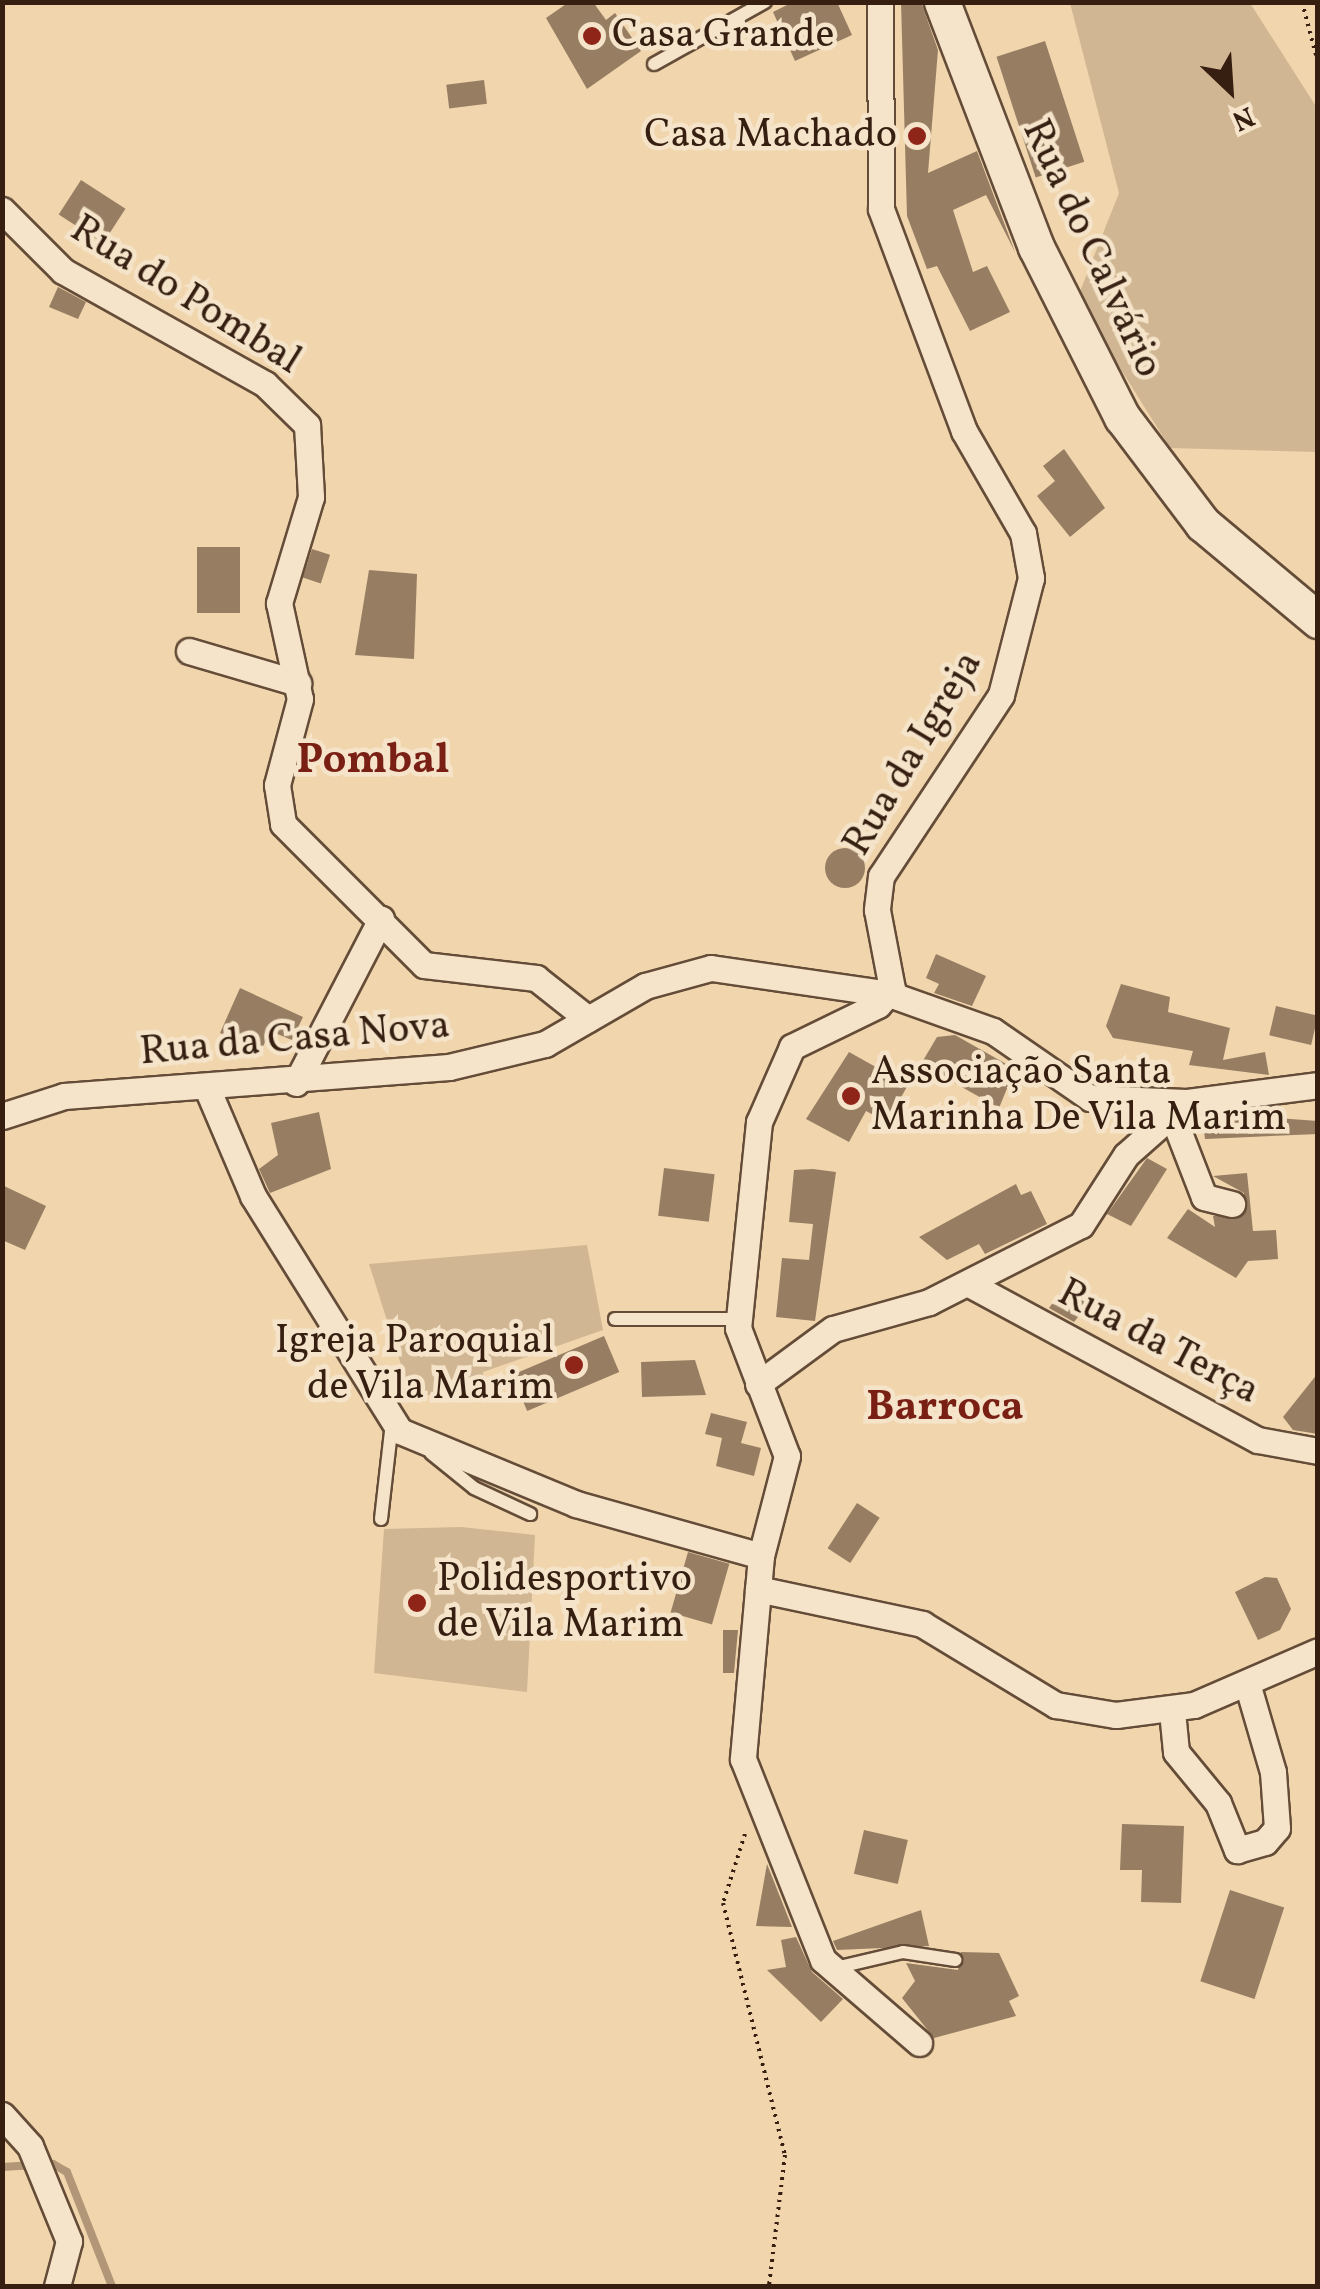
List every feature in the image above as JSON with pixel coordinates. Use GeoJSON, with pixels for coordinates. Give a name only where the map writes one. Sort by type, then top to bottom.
{"type":"FeatureCollection","features":[{"type":"Feature","properties":{"kind":"street","name":"Rua da Igreja"},"geometry":{"type":"LineString","coordinates":[[880,2],[881,209],[964,430],[1023,533],[1032,578],[1006,684],[881,876],[889,994]]}},
{"type":"Feature","properties":{"kind":"street","name":"Rua do Calvário"},"geometry":{"type":"LineString","coordinates":[[942,2],[1028,229],[1106,389],[1176,494],[1283,594],[1318,620]]}},
{"type":"Feature","properties":{"kind":"street","name":"Rua do Pombal"},"geometry":{"type":"LineString","coordinates":[[2,210],[62,271],[265,384],[307,425],[311,497],[278,616],[298,684],[278,815],[429,968],[527,975],[588,1019]]}},
{"type":"Feature","properties":{"kind":"street"},"geometry":{"type":"LineString","coordinates":[[188,651],[298,684]]}},
{"type":"Feature","properties":{"kind":"street"},"geometry":{"type":"LineString","coordinates":[[296,1084],[381,918]]}},
{"type":"Feature","properties":{"kind":"street"},"geometry":{"type":"LineString","coordinates":[[588,1019],[646,986],[700,969],[889,994],[993,1031],[1090,1098],[1178,1107],[1318,1085]]}},
{"type":"Feature","properties":{"kind":"street"},"geometry":{"type":"LineString","coordinates":[[889,994],[799,1041],[776,1073],[756,1133],[738,1319],[758,1384],[787,1456],[762,1556],[747,1785],[786,1851],[829,1969],[919,2043]]}},
{"type":"Feature","properties":{"kind":"street","name":"Rua da Casa Nova"},"geometry":{"type":"LineString","coordinates":[[2,1116],[64,1096],[296,1084],[490,1058],[588,1019]]}},
{"type":"Feature","properties":{"kind":"street"},"geometry":{"type":"LineString","coordinates":[[207,1088],[252,1196],[392,1422],[424,1446],[606,1514],[762,1556]]}},
{"type":"Feature","properties":{"kind":"street"},"geometry":{"type":"LineString","coordinates":[[1178,1107],[1204,1197],[1232,1204]]}},
{"type":"Feature","properties":{"kind":"street"},"geometry":{"type":"LineString","coordinates":[[758,1384],[833,1328],[969,1284],[1086,1221],[1126,1155],[1178,1107]]}},
{"type":"Feature","properties":{"kind":"street","name":"Rua da Terça"},"geometry":{"type":"LineString","coordinates":[[969,1284],[1258,1440],[1318,1452]]}},
{"type":"Feature","properties":{"kind":"street"},"geometry":{"type":"LineString","coordinates":[[758,1589],[922,1624],[1056,1705],[1130,1716],[1172,1711],[1318,1652]]}},
{"type":"Feature","properties":{"kind":"street"},"geometry":{"type":"LineString","coordinates":[[1172,1711],[1176,1752],[1218,1803],[1236,1850],[1265,1842],[1277,1828],[1274,1772],[1247,1683]]}},
{"type":"Feature","properties":{"kind":"street"},"geometry":{"type":"LineString","coordinates":[[2,2115],[30,2146],[48,2180],[68,2241],[58,2286]]}},
{"type":"Feature","properties":{"kind":"lane"},"geometry":{"type":"LineString","coordinates":[[654,64],[765,2]]}},
{"type":"Feature","properties":{"kind":"lane"},"geometry":{"type":"LineString","coordinates":[[616,1319],[738,1319]]}},
{"type":"Feature","properties":{"kind":"lane"},"geometry":{"type":"LineString","coordinates":[[380,1518],[392,1422]]}},
{"type":"Feature","properties":{"kind":"lane"},"geometry":{"type":"LineString","coordinates":[[424,1446],[474,1488],[530,1514]]}},
{"type":"Feature","properties":{"kind":"lane"},"geometry":{"type":"LineString","coordinates":[[829,1969],[904,1952],[955,1960]]}},
{"type":"Feature","properties":{"kind":"path"},"geometry":{"type":"LineString","coordinates":[[1302,2],[1316,54]]}},
{"type":"Feature","properties":{"kind":"path"},"geometry":{"type":"LineString","coordinates":[[747,1785],[746,1832],[723,1903],[785,2155],[768,2286]]}},
{"type":"Feature","properties":{"kind":"shaded area"},"geometry":{"type":"Polygon","coordinates":[[[1070,3],[1250,3],[1317,108],[1317,452],[1170,448],[1077,299],[1119,193],[1070,3]]]}},
{"type":"Feature","properties":{"kind":"shaded area"},"geometry":{"type":"Polygon","coordinates":[[[587,1245],[603,1330],[483,1372],[484,1382],[412,1399],[369,1264],[587,1245]]]}},
{"type":"Feature","properties":{"kind":"shaded area"},"geometry":{"type":"Polygon","coordinates":[[[461,1527],[535,1535],[527,1692],[374,1673],[384,1529],[461,1527]]]}},
{"type":"Feature","properties":{"kind":"building","name":"Casa Grande"},"geometry":{"type":"Polygon","coordinates":[[[569,2],[593,2],[606,20],[615,13],[641,51],[587,89],[546,18],[569,2]]]}},
{"type":"Feature","properties":{"kind":"building"},"geometry":{"type":"Polygon","coordinates":[[[793,2],[837,2],[852,35],[795,61],[773,12],[793,2]]]}},
{"type":"Feature","properties":{"kind":"building"},"geometry":{"type":"Polygon","coordinates":[[[901,2],[921,2],[938,50],[928,173],[977,151],[1015,252],[986,195],[953,210],[973,272],[987,266],[1010,312],[970,331],[937,266],[927,269],[907,216],[901,2]]]}},
{"type":"Feature","properties":{"kind":"building"},"geometry":{"type":"Polygon","coordinates":[[[1045,41],[1084,162],[1036,178],[996,57],[1045,41]]]}},
{"type":"Feature","properties":{"kind":"building"},"geometry":{"type":"Polygon","coordinates":[[[484,80],[487,104],[449,108],[446,85],[484,80]]]}},
{"type":"Feature","properties":{"kind":"building"},"geometry":{"type":"Polygon","coordinates":[[[81,180],[125,209],[103,243],[59,214],[81,180]]]}},
{"type":"Feature","properties":{"kind":"building"},"geometry":{"type":"Polygon","coordinates":[[[58,287],[86,302],[78,319],[49,307],[58,287]]]}},
{"type":"Feature","properties":{"kind":"building"},"geometry":{"type":"Polygon","coordinates":[[[1064,449],[1105,508],[1070,537],[1037,496],[1055,481],[1043,466],[1064,449]]]}},
{"type":"Feature","properties":{"kind":"building"},"geometry":{"type":"Polygon","coordinates":[[[197,547],[240,547],[240,613],[197,613],[197,547]]]}},
{"type":"Feature","properties":{"kind":"building"},"geometry":{"type":"Polygon","coordinates":[[[312,549],[330,555],[321,583],[303,578],[312,549]]]}},
{"type":"Feature","properties":{"kind":"building"},"geometry":{"type":"Polygon","coordinates":[[[369,570],[417,574],[414,659],[355,655],[369,570]]]}},
{"type":"Feature","properties":{"kind":"building"},"geometry":{"type":"Polygon","coordinates":[[[845,848],[859,854],[865,868],[859,882],[845,888],[831,882],[825,868],[831,854],[845,848]]]}},
{"type":"Feature","properties":{"kind":"building"},"geometry":{"type":"Polygon","coordinates":[[[936,954],[986,976],[972,1006],[934,993],[939,984],[926,978],[936,954]]]}},
{"type":"Feature","properties":{"kind":"building"},"geometry":{"type":"Polygon","coordinates":[[[1121,984],[1170,997],[1168,1012],[1230,1028],[1223,1060],[1265,1052],[1269,1075],[1189,1065],[1193,1051],[1113,1038],[1106,1026],[1121,984]]]}},
{"type":"Feature","properties":{"kind":"building"},"geometry":{"type":"Polygon","coordinates":[[[240,988],[303,1017],[292,1040],[270,1031],[261,1051],[220,1033],[240,988]]]}},
{"type":"Feature","properties":{"kind":"building"},"geometry":{"type":"Polygon","coordinates":[[[1276,1006],[1318,1016],[1311,1045],[1269,1035],[1276,1006]]]}},
{"type":"Feature","properties":{"kind":"building"},"geometry":{"type":"Polygon","coordinates":[[[955,1035],[1015,1069],[999,1108],[921,1064],[937,1037],[955,1035]]]}},
{"type":"Feature","properties":{"kind":"building"},"geometry":{"type":"Polygon","coordinates":[[[849,1052],[908,1085],[887,1122],[866,1111],[849,1142],[806,1119],[849,1052]]]}},
{"type":"Feature","properties":{"kind":"building"},"geometry":{"type":"Polygon","coordinates":[[[319,1112],[331,1169],[270,1193],[259,1169],[278,1155],[271,1123],[319,1112]]]}},
{"type":"Feature","properties":{"kind":"building"},"geometry":{"type":"Polygon","coordinates":[[[1202,1116],[1318,1121],[1318,1134],[1205,1139],[1202,1116]]]}},
{"type":"Feature","properties":{"kind":"building"},"geometry":{"type":"Polygon","coordinates":[[[1147,1158],[1167,1169],[1131,1226],[1107,1214],[1147,1158]]]}},
{"type":"Feature","properties":{"kind":"building"},"geometry":{"type":"Polygon","coordinates":[[[664,1168],[715,1174],[709,1222],[658,1216],[664,1168]]]}},
{"type":"Feature","properties":{"kind":"building"},"geometry":{"type":"Polygon","coordinates":[[[794,1170],[836,1172],[815,1321],[776,1317],[782,1258],[809,1260],[813,1224],[789,1222],[794,1170]]]}},
{"type":"Feature","properties":{"kind":"building"},"geometry":{"type":"Polygon","coordinates":[[[1247,1173],[1253,1231],[1276,1230],[1278,1259],[1248,1261],[1236,1278],[1167,1238],[1188,1209],[1215,1227],[1213,1216],[1243,1216],[1244,1193],[1213,1176],[1247,1173]]]}},
{"type":"Feature","properties":{"kind":"building"},"geometry":{"type":"Polygon","coordinates":[[[1016,1184],[1021,1195],[1031,1191],[1047,1224],[985,1254],[979,1244],[947,1260],[919,1237],[1016,1184]]]}},
{"type":"Feature","properties":{"kind":"building"},"geometry":{"type":"Polygon","coordinates":[[[2,1185],[46,1206],[25,1250],[2,1240],[2,1185]]]}},
{"type":"Feature","properties":{"kind":"building"},"geometry":{"type":"Polygon","coordinates":[[[1071,1279],[1094,1297],[1074,1322],[1049,1308],[1071,1279]]]}},
{"type":"Feature","properties":{"kind":"building"},"geometry":{"type":"Polygon","coordinates":[[[604,1336],[619,1372],[527,1411],[512,1375],[604,1336]]]}},
{"type":"Feature","properties":{"kind":"building"},"geometry":{"type":"Polygon","coordinates":[[[695,1360],[706,1395],[642,1397],[641,1362],[695,1360]]]}},
{"type":"Feature","properties":{"kind":"building"},"geometry":{"type":"Polygon","coordinates":[[[1318,1373],[1318,1434],[1293,1430],[1283,1417],[1318,1373]]]}},
{"type":"Feature","properties":{"kind":"building"},"geometry":{"type":"Polygon","coordinates":[[[711,1413],[747,1422],[741,1443],[761,1448],[754,1476],[716,1466],[722,1438],[705,1434],[711,1413]]]}},
{"type":"Feature","properties":{"kind":"building"},"geometry":{"type":"Polygon","coordinates":[[[857,1503],[880,1518],[850,1563],[828,1548],[857,1503]]]}},
{"type":"Feature","properties":{"kind":"building"},"geometry":{"type":"Polygon","coordinates":[[[688,1552],[729,1564],[712,1624],[671,1613],[688,1552]]]}},
{"type":"Feature","properties":{"kind":"building"},"geometry":{"type":"Polygon","coordinates":[[[1265,1577],[1277,1578],[1291,1609],[1280,1630],[1258,1640],[1235,1592],[1265,1577]]]}},
{"type":"Feature","properties":{"kind":"building"},"geometry":{"type":"Polygon","coordinates":[[[723,1630],[738,1630],[734,1673],[723,1673],[723,1630]]]}},
{"type":"Feature","properties":{"kind":"building"},"geometry":{"type":"Polygon","coordinates":[[[1122,1824],[1184,1826],[1181,1903],[1141,1902],[1142,1870],[1120,1870],[1122,1824]]]}},
{"type":"Feature","properties":{"kind":"building"},"geometry":{"type":"Polygon","coordinates":[[[864,1830],[908,1840],[898,1884],[854,1874],[864,1830]]]}},
{"type":"Feature","properties":{"kind":"building"},"geometry":{"type":"Polygon","coordinates":[[[767,1864],[792,1927],[756,1926],[767,1864]]]}},
{"type":"Feature","properties":{"kind":"building"},"geometry":{"type":"Polygon","coordinates":[[[1230,1890],[1284,1908],[1255,1999],[1200,1981],[1230,1890]]]}},
{"type":"Feature","properties":{"kind":"building"},"geometry":{"type":"Polygon","coordinates":[[[921,1910],[929,1946],[837,1950],[833,1941],[921,1910]]]}},
{"type":"Feature","properties":{"kind":"building"},"geometry":{"type":"Polygon","coordinates":[[[796,1937],[812,1972],[843,1999],[821,2022],[767,1970],[786,1967],[781,1940],[796,1937]]]}},
{"type":"Feature","properties":{"kind":"building"},"geometry":{"type":"Polygon","coordinates":[[[961,1952],[999,1953],[1019,1996],[1009,2001],[1016,2016],[934,2038],[902,1998],[915,1981],[906,1963],[958,1970],[961,1952]]]}},
{"type":"Feature","properties":{"kind":"waterway"},"geometry":{"type":"LineString","coordinates":[[2,2167],[53,2164],[67,2172],[112,2286]]}},
{"type":"Feature","properties":{"kind":"place","name":"Casa Grande"},"geometry":{"type":"Point","coordinates":[592,36]}},
{"type":"Feature","properties":{"kind":"place","name":"Casa Machado"},"geometry":{"type":"Point","coordinates":[917,136]}},
{"type":"Feature","properties":{"kind":"place","name":"Associação Santa Marinha De Vila Marim"},"geometry":{"type":"Point","coordinates":[851,1096]}},
{"type":"Feature","properties":{"kind":"place","name":"Igreja Paroquial de Vila Marim"},"geometry":{"type":"Point","coordinates":[574,1365]}},
{"type":"Feature","properties":{"kind":"place","name":"Polidesportivo de Vila Marim"},"geometry":{"type":"Point","coordinates":[417,1603]}},
{"type":"Feature","properties":{"kind":"district","name":"Pombal"},"geometry":{"type":"Point","coordinates":[373,762]}},
{"type":"Feature","properties":{"kind":"district","name":"Barroca"},"geometry":{"type":"Point","coordinates":[945,1409]}}]}
